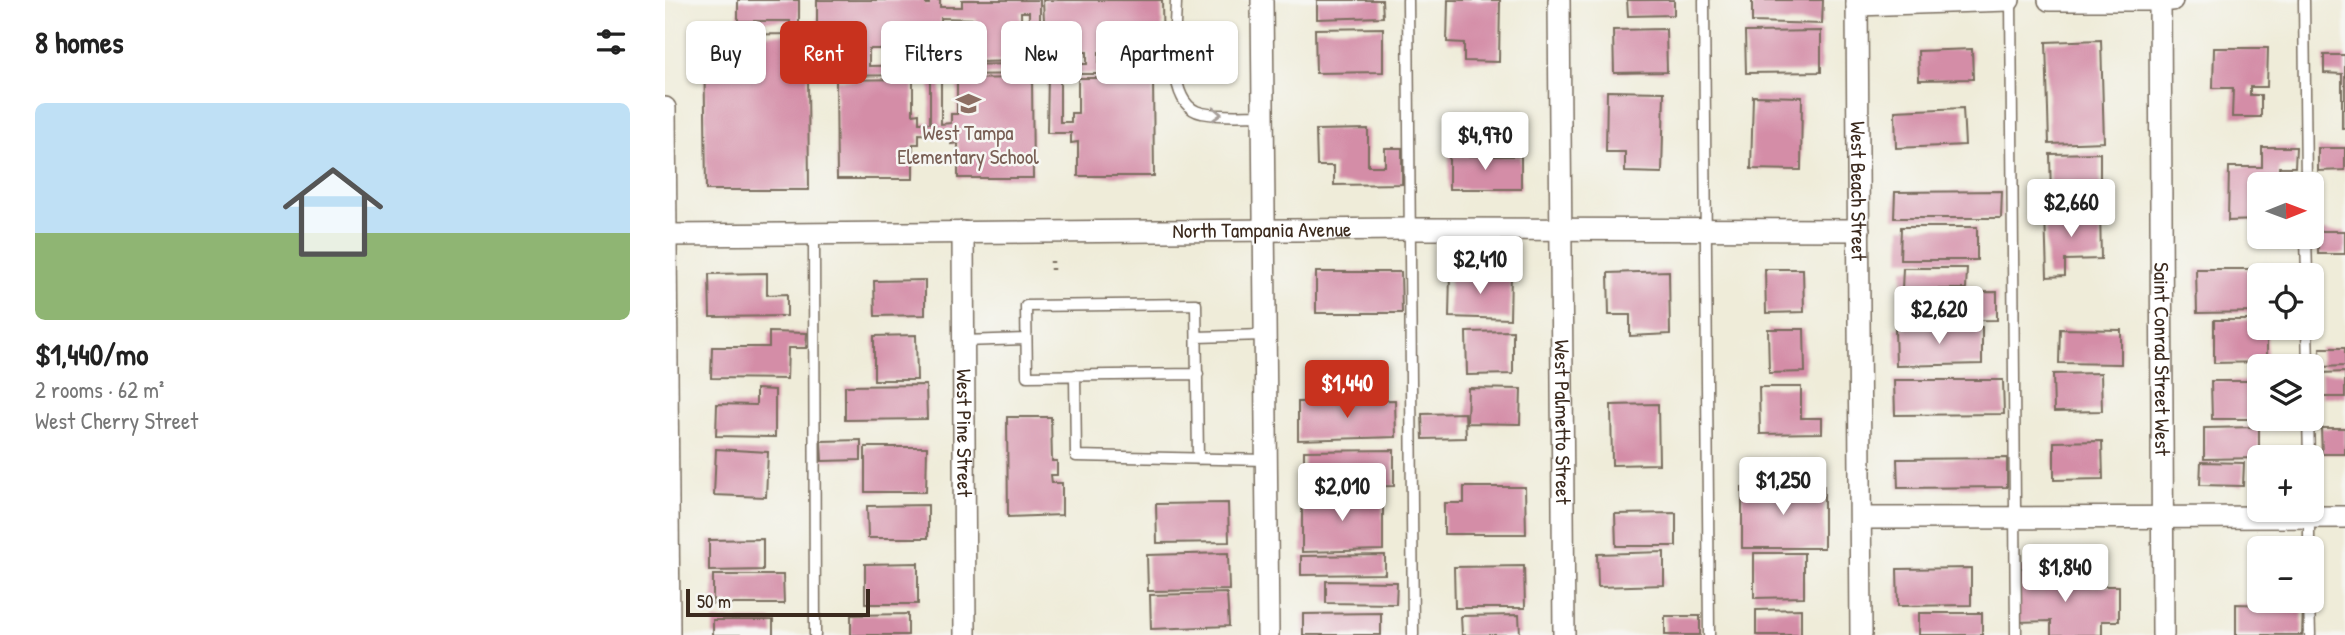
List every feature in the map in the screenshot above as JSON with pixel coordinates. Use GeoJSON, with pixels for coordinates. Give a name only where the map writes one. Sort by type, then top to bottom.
{"type":"FeatureCollection","features":[{"type":"Feature","properties":{"kind":"street"},"geometry":{"type":"LineString","coordinates":[[1262,0],[1268,635]]}},
{"type":"Feature","properties":{"kind":"street","name":"West Palmetto Street"},"geometry":{"type":"LineString","coordinates":[[1559,0],[1564,635]]}},
{"type":"Feature","properties":{"kind":"street"},"geometry":{"type":"LineString","coordinates":[[1857,2],[2010,0]]}},
{"type":"Feature","properties":{"kind":"street"},"geometry":{"type":"LineString","coordinates":[[2049,0],[2172,0]]}},
{"type":"Feature","properties":{"kind":"street","name":"Saint Conrad Street West"},"geometry":{"type":"LineString","coordinates":[[2160,0],[2163,635]]}},
{"type":"Feature","properties":{"kind":"street","name":"West Beach Street"},"geometry":{"type":"LineString","coordinates":[[1857,2],[1861,635]]}},
{"type":"Feature","properties":{"kind":"street"},"geometry":{"type":"LineString","coordinates":[[665,108],[669,635]]}},
{"type":"Feature","properties":{"kind":"street","name":"North Tampania Avenue"},"geometry":{"type":"LineString","coordinates":[[665,235],[1410,229],[1859,230]]}},
{"type":"Feature","properties":{"kind":"street","name":"West Pine Street"},"geometry":{"type":"LineString","coordinates":[[963,232],[965,635]]}},
{"type":"Feature","properties":{"kind":"street"},"geometry":{"type":"LineString","coordinates":[[2324,515],[2345,517]]}},
{"type":"Feature","properties":{"kind":"street"},"geometry":{"type":"LineString","coordinates":[[1861,518],[2163,519],[2247,516]]}},
{"type":"Feature","properties":{"kind":"lane"},"geometry":{"type":"LineString","coordinates":[[1176,0],[1176,90],[1185,106],[1200,113],[1263,115]]}},
{"type":"Feature","properties":{"kind":"lane"},"geometry":{"type":"LineString","coordinates":[[1408,0],[1413,635]]}},
{"type":"Feature","properties":{"kind":"lane"},"geometry":{"type":"LineString","coordinates":[[1704,0],[1709,635]]}},
{"type":"Feature","properties":{"kind":"lane"},"geometry":{"type":"LineString","coordinates":[[2010,0],[2016,635]]}},
{"type":"Feature","properties":{"kind":"lane"},"geometry":{"type":"LineString","coordinates":[[2304,0],[2306,172]]}},
{"type":"Feature","properties":{"kind":"lane"},"geometry":{"type":"LineString","coordinates":[[814,234],[815,635]]}},
{"type":"Feature","properties":{"kind":"lane"},"geometry":{"type":"LineString","coordinates":[[1198,374],[1027,376],[1026,306],[1196,304],[1198,374],[1198,459]]}},
{"type":"Feature","properties":{"kind":"lane"},"geometry":{"type":"LineString","coordinates":[[1197,337],[1264,335]]}},
{"type":"Feature","properties":{"kind":"lane"},"geometry":{"type":"LineString","coordinates":[[963,341],[1026,339]]}},
{"type":"Feature","properties":{"kind":"lane"},"geometry":{"type":"LineString","coordinates":[[1075,375],[1076,456],[1266,460]]}},
{"type":"Feature","properties":{"kind":"lane"},"geometry":{"type":"LineString","coordinates":[[2309,613],[2309,635]]}},
{"type":"Feature","properties":{"kind":"path"},"geometry":{"type":"LineString","coordinates":[[1052,261],[1052,270]]}},
{"type":"Feature","properties":{"kind":"building"},"geometry":{"type":"Polygon","coordinates":[[[738,0],[799,0],[799,21],[738,21],[738,0]]]}},
{"type":"Feature","properties":{"kind":"building"},"geometry":{"type":"Polygon","coordinates":[[[817,0],[926,0],[926,4],[929,4],[929,0],[940,0],[940,7],[962,7],[962,0],[1040,0],[1040,21],[1029,21],[1029,12],[1021,12],[1021,21],[1001,21],[1001,61],[987,62],[987,21],[941,18],[941,21],[881,21],[881,49],[869,49],[869,66],[881,66],[881,75],[867,76],[867,21],[817,21],[817,0]]]}},
{"type":"Feature","properties":{"kind":"building"},"geometry":{"type":"Polygon","coordinates":[[[1043,0],[1162,0],[1162,21],[1096,21],[1096,74],[1082,74],[1082,64],[1087,64],[1087,52],[1082,52],[1082,21],[1044,21],[1043,0]]]}},
{"type":"Feature","properties":{"kind":"building"},"geometry":{"type":"Polygon","coordinates":[[[1317,0],[1382,0],[1383,17],[1317,19],[1317,0]]]}},
{"type":"Feature","properties":{"kind":"building"},"geometry":{"type":"Polygon","coordinates":[[[1448,0],[1500,0],[1499,62],[1464,61],[1464,43],[1447,42],[1448,0]]]}},
{"type":"Feature","properties":{"kind":"building"},"geometry":{"type":"Polygon","coordinates":[[[1627,0],[1674,0],[1674,15],[1628,16],[1627,0]]]}},
{"type":"Feature","properties":{"kind":"building"},"geometry":{"type":"Polygon","coordinates":[[[1752,0],[1823,0],[1822,24],[1752,22],[1752,0]]]}},
{"type":"Feature","properties":{"kind":"building"},"geometry":{"type":"Polygon","coordinates":[[[1383,28],[1383,72],[1316,73],[1315,29],[1383,28]]]}},
{"type":"Feature","properties":{"kind":"building"},"geometry":{"type":"Polygon","coordinates":[[[1666,29],[1667,72],[1614,73],[1613,30],[1666,29]]]}},
{"type":"Feature","properties":{"kind":"building"},"geometry":{"type":"Polygon","coordinates":[[[1821,31],[1821,72],[1746,73],[1745,32],[1821,31]]]}},
{"type":"Feature","properties":{"kind":"building"},"geometry":{"type":"Polygon","coordinates":[[[766,34],[780,34],[780,84],[808,84],[809,190],[706,190],[705,84],[766,84],[766,34]]]}},
{"type":"Feature","properties":{"kind":"building"},"geometry":{"type":"Polygon","coordinates":[[[2101,40],[2104,142],[2049,144],[2046,42],[2101,40]]]}},
{"type":"Feature","properties":{"kind":"building"},"geometry":{"type":"Polygon","coordinates":[[[2214,48],[2268,48],[2267,87],[2250,87],[2250,95],[2261,95],[2261,117],[2232,117],[2233,88],[2213,88],[2214,48]]]}},
{"type":"Feature","properties":{"kind":"building"},"geometry":{"type":"Polygon","coordinates":[[[1972,49],[1973,79],[1919,80],[1918,51],[1972,49]]]}},
{"type":"Feature","properties":{"kind":"building"},"geometry":{"type":"Polygon","coordinates":[[[2324,55],[2345,55],[2345,128],[2342,128],[2342,74],[2324,73],[2324,55]]]}},
{"type":"Feature","properties":{"kind":"building"},"geometry":{"type":"Polygon","coordinates":[[[987,64],[1001,64],[1001,74],[987,75],[987,64]]]}},
{"type":"Feature","properties":{"kind":"building"},"geometry":{"type":"Polygon","coordinates":[[[1001,78],[1001,84],[1032,84],[1033,178],[958,178],[958,143],[951,144],[951,135],[919,134],[919,144],[913,144],[913,179],[837,179],[836,84],[867,84],[867,80],[881,79],[881,84],[913,84],[913,114],[919,113],[919,123],[930,123],[930,84],[941,84],[941,124],[951,123],[951,114],[957,114],[957,84],[987,84],[987,79],[1001,78]]]}},
{"type":"Feature","properties":{"kind":"building"},"geometry":{"type":"Polygon","coordinates":[[[1082,78],[1096,78],[1096,84],[1153,84],[1154,176],[1078,176],[1078,142],[1071,143],[1071,133],[1047,133],[1048,84],[1060,84],[1060,122],[1071,122],[1071,113],[1078,113],[1078,84],[1082,84],[1082,78]]]}},
{"type":"Feature","properties":{"kind":"building"},"geometry":{"type":"Polygon","coordinates":[[[1607,91],[1664,92],[1662,173],[1625,172],[1625,152],[1606,152],[1607,91]]]}},
{"type":"Feature","properties":{"kind":"building"},"geometry":{"type":"Polygon","coordinates":[[[1753,96],[1802,97],[1801,170],[1751,169],[1753,96]]]}},
{"type":"Feature","properties":{"kind":"building"},"geometry":{"type":"Polygon","coordinates":[[[1963,108],[1965,145],[1896,148],[1895,111],[1963,108]]]}},
{"type":"Feature","properties":{"kind":"building"},"geometry":{"type":"Polygon","coordinates":[[[1368,129],[1368,166],[1385,166],[1385,148],[1402,148],[1402,184],[1334,185],[1334,166],[1317,166],[1316,130],[1368,129]]]}},
{"type":"Feature","properties":{"kind":"building"},"geometry":{"type":"Polygon","coordinates":[[[2262,147],[2296,147],[2295,167],[2279,167],[2279,172],[2247,172],[2247,220],[2228,221],[2229,167],[2262,167],[2262,147]]]}},
{"type":"Feature","properties":{"kind":"building"},"geometry":{"type":"Polygon","coordinates":[[[2318,148],[2345,148],[2345,170],[2318,171],[2318,148]]]}},
{"type":"Feature","properties":{"kind":"building"},"geometry":{"type":"Polygon","coordinates":[[[2100,153],[2100,197],[2051,198],[2050,154],[2100,153]]]}},
{"type":"Feature","properties":{"kind":"building"},"geometry":{"type":"Polygon","coordinates":[[[1449,156],[1521,156],[1521,189],[1449,189],[1449,156]]]}},
{"type":"Feature","properties":{"kind":"building"},"geometry":{"type":"Polygon","coordinates":[[[2002,191],[2001,218],[1894,218],[1895,192],[2002,191]]]}},
{"type":"Feature","properties":{"kind":"building"},"geometry":{"type":"Polygon","coordinates":[[[2100,211],[2101,259],[2065,260],[2065,276],[2047,277],[2045,213],[2100,211]]]}},
{"type":"Feature","properties":{"kind":"building"},"geometry":{"type":"Polygon","coordinates":[[[1901,227],[1977,227],[1977,260],[1900,260],[1901,227]]]}},
{"type":"Feature","properties":{"kind":"building"},"geometry":{"type":"Polygon","coordinates":[[[2324,231],[2345,231],[2345,254],[2318,254],[2318,249],[2324,249],[2324,231]]]}},
{"type":"Feature","properties":{"kind":"building"},"geometry":{"type":"Polygon","coordinates":[[[1903,268],[1967,268],[1966,289],[1902,289],[1903,268]]]}},
{"type":"Feature","properties":{"kind":"building"},"geometry":{"type":"Polygon","coordinates":[[[1765,269],[1803,269],[1804,312],[1766,313],[1765,269]]]}},
{"type":"Feature","properties":{"kind":"building"},"geometry":{"type":"Polygon","coordinates":[[[2196,269],[2247,269],[2247,312],[2197,313],[2196,269]]]}},
{"type":"Feature","properties":{"kind":"building"},"geometry":{"type":"Polygon","coordinates":[[[1669,271],[1670,334],[1630,336],[1630,315],[1609,315],[1608,273],[1669,271]]]}},
{"type":"Feature","properties":{"kind":"building"},"geometry":{"type":"Polygon","coordinates":[[[1316,272],[1401,272],[1402,313],[1316,313],[1316,272]]]}},
{"type":"Feature","properties":{"kind":"building"},"geometry":{"type":"Polygon","coordinates":[[[767,273],[767,295],[787,294],[787,316],[710,317],[709,274],[767,273]]]}},
{"type":"Feature","properties":{"kind":"building"},"geometry":{"type":"Polygon","coordinates":[[[1450,273],[1511,274],[1510,319],[1449,317],[1450,273]]]}},
{"type":"Feature","properties":{"kind":"building"},"geometry":{"type":"Polygon","coordinates":[[[925,280],[925,315],[875,316],[874,281],[925,280]]]}},
{"type":"Feature","properties":{"kind":"building"},"geometry":{"type":"Polygon","coordinates":[[[1997,292],[1997,320],[1907,321],[1908,293],[1997,292]]]}},
{"type":"Feature","properties":{"kind":"building"},"geometry":{"type":"Polygon","coordinates":[[[2214,320],[2247,320],[2247,340],[2267,340],[2267,354],[2247,354],[2247,362],[2214,363],[2214,320]]]}},
{"type":"Feature","properties":{"kind":"building"},"geometry":{"type":"Polygon","coordinates":[[[1982,327],[1982,364],[1896,366],[1895,328],[1982,327]]]}},
{"type":"Feature","properties":{"kind":"building"},"geometry":{"type":"Polygon","coordinates":[[[1768,329],[1804,329],[1805,372],[1769,373],[1768,329]]]}},
{"type":"Feature","properties":{"kind":"building"},"geometry":{"type":"Polygon","coordinates":[[[2060,329],[2121,330],[2121,364],[2059,363],[2060,329]]]}},
{"type":"Feature","properties":{"kind":"building"},"geometry":{"type":"Polygon","coordinates":[[[1513,331],[1513,374],[1467,375],[1466,332],[1513,331]]]}},
{"type":"Feature","properties":{"kind":"building"},"geometry":{"type":"Polygon","coordinates":[[[769,332],[807,333],[806,348],[788,348],[787,379],[711,378],[712,347],[769,347],[769,332]]]}},
{"type":"Feature","properties":{"kind":"building"},"geometry":{"type":"Polygon","coordinates":[[[916,335],[917,380],[874,380],[874,336],[916,335]]]}},
{"type":"Feature","properties":{"kind":"building"},"geometry":{"type":"Polygon","coordinates":[[[2320,348],[2345,348],[2345,366],[2324,367],[2324,354],[2320,354],[2320,348]]]}},
{"type":"Feature","properties":{"kind":"building"},"geometry":{"type":"Polygon","coordinates":[[[2345,372],[2345,397],[2324,397],[2324,373],[2345,372]]]}},
{"type":"Feature","properties":{"kind":"building"},"geometry":{"type":"Polygon","coordinates":[[[2101,373],[2102,411],[2054,412],[2053,374],[2101,373]]]}},
{"type":"Feature","properties":{"kind":"building"},"geometry":{"type":"Polygon","coordinates":[[[1894,380],[2003,380],[2004,414],[1895,415],[1894,380]]]}},
{"type":"Feature","properties":{"kind":"building"},"geometry":{"type":"Polygon","coordinates":[[[2211,381],[2247,381],[2247,419],[2212,419],[2211,381]]]}},
{"type":"Feature","properties":{"kind":"building"},"geometry":{"type":"Polygon","coordinates":[[[926,385],[927,419],[845,420],[845,386],[926,385]]]}},
{"type":"Feature","properties":{"kind":"building"},"geometry":{"type":"Polygon","coordinates":[[[1759,387],[1801,387],[1801,418],[1822,418],[1822,433],[1760,434],[1759,387]]]}},
{"type":"Feature","properties":{"kind":"building"},"geometry":{"type":"Polygon","coordinates":[[[1468,388],[1521,389],[1520,424],[1467,423],[1468,388]]]}},
{"type":"Feature","properties":{"kind":"building"},"geometry":{"type":"Polygon","coordinates":[[[756,389],[775,390],[775,437],[716,436],[717,404],[756,405],[756,389]]]}},
{"type":"Feature","properties":{"kind":"building"},"geometry":{"type":"Polygon","coordinates":[[[1395,400],[1396,437],[1298,440],[1298,402],[1395,400]]]}},
{"type":"Feature","properties":{"kind":"building"},"geometry":{"type":"Polygon","coordinates":[[[1658,404],[1659,464],[1612,465],[1611,405],[1658,404]]]}},
{"type":"Feature","properties":{"kind":"building"},"geometry":{"type":"Polygon","coordinates":[[[1465,413],[1466,438],[1423,439],[1422,414],[1465,413]]]}},
{"type":"Feature","properties":{"kind":"building"},"geometry":{"type":"Polygon","coordinates":[[[1007,417],[1051,417],[1052,461],[1057,461],[1057,475],[1051,475],[1052,483],[1062,483],[1062,515],[1008,517],[1007,417]]]}},
{"type":"Feature","properties":{"kind":"building"},"geometry":{"type":"Polygon","coordinates":[[[2247,427],[2247,431],[2259,431],[2259,445],[2247,445],[2247,458],[2204,459],[2204,428],[2247,427]]]}},
{"type":"Feature","properties":{"kind":"building"},"geometry":{"type":"Polygon","coordinates":[[[2324,428],[2345,428],[2345,454],[2324,454],[2324,445],[2322,445],[2321,431],[2324,428]]]}},
{"type":"Feature","properties":{"kind":"building"},"geometry":{"type":"Polygon","coordinates":[[[861,440],[861,460],[822,461],[821,441],[861,440]]]}},
{"type":"Feature","properties":{"kind":"building"},"geometry":{"type":"Polygon","coordinates":[[[2102,441],[2103,479],[2054,480],[2054,442],[2102,441]]]}},
{"type":"Feature","properties":{"kind":"building"},"geometry":{"type":"Polygon","coordinates":[[[865,447],[927,447],[926,492],[865,492],[865,447]]]}},
{"type":"Feature","properties":{"kind":"building"},"geometry":{"type":"Polygon","coordinates":[[[716,449],[768,452],[766,497],[714,495],[716,449]]]}},
{"type":"Feature","properties":{"kind":"building"},"geometry":{"type":"Polygon","coordinates":[[[1394,450],[1394,486],[1304,487],[1304,451],[1394,450]]]}},
{"type":"Feature","properties":{"kind":"building"},"geometry":{"type":"Polygon","coordinates":[[[2007,458],[2007,487],[1898,488],[1897,459],[2007,458]]]}},
{"type":"Feature","properties":{"kind":"building"},"geometry":{"type":"Polygon","coordinates":[[[2201,462],[2244,463],[2243,486],[2200,485],[2201,462]]]}},
{"type":"Feature","properties":{"kind":"building"},"geometry":{"type":"Polygon","coordinates":[[[1824,486],[1824,548],[1742,548],[1742,487],[1824,486]]]}},
{"type":"Feature","properties":{"kind":"building"},"geometry":{"type":"Polygon","coordinates":[[[1464,487],[1525,487],[1526,534],[1444,534],[1444,503],[1464,503],[1464,487]]]}},
{"type":"Feature","properties":{"kind":"building"},"geometry":{"type":"Polygon","coordinates":[[[1383,494],[1383,550],[1302,552],[1302,495],[1383,494]]]}},
{"type":"Feature","properties":{"kind":"building"},"geometry":{"type":"Polygon","coordinates":[[[1228,503],[1229,542],[1157,543],[1156,504],[1228,503]]]}},
{"type":"Feature","properties":{"kind":"building"},"geometry":{"type":"Polygon","coordinates":[[[928,505],[928,538],[868,538],[867,506],[928,505]]]}},
{"type":"Feature","properties":{"kind":"building"},"geometry":{"type":"Polygon","coordinates":[[[1676,513],[1676,546],[1616,546],[1615,514],[1676,513]]]}},
{"type":"Feature","properties":{"kind":"building"},"geometry":{"type":"Polygon","coordinates":[[[763,539],[763,570],[709,571],[709,540],[763,539]]]}},
{"type":"Feature","properties":{"kind":"building"},"geometry":{"type":"Polygon","coordinates":[[[1664,552],[1664,585],[1598,587],[1597,554],[1664,552]]]}},
{"type":"Feature","properties":{"kind":"building"},"geometry":{"type":"Polygon","coordinates":[[[1228,553],[1229,590],[1148,591],[1147,555],[1228,553]]]}},
{"type":"Feature","properties":{"kind":"building"},"geometry":{"type":"Polygon","coordinates":[[[1754,553],[1804,553],[1804,597],[1754,598],[1754,553]]]}},
{"type":"Feature","properties":{"kind":"building"},"geometry":{"type":"Polygon","coordinates":[[[1385,555],[1385,574],[1301,575],[1301,556],[1385,555]]]}},
{"type":"Feature","properties":{"kind":"building"},"geometry":{"type":"Polygon","coordinates":[[[918,563],[918,604],[865,604],[865,564],[918,563]]]}},
{"type":"Feature","properties":{"kind":"building"},"geometry":{"type":"Polygon","coordinates":[[[1524,566],[1525,608],[1455,608],[1454,567],[1524,566]]]}},
{"type":"Feature","properties":{"kind":"building"},"geometry":{"type":"Polygon","coordinates":[[[1971,568],[1971,605],[1898,606],[1897,569],[1971,568]]]}},
{"type":"Feature","properties":{"kind":"building"},"geometry":{"type":"Polygon","coordinates":[[[2017,568],[2051,568],[2051,586],[2119,586],[2119,621],[2102,621],[2102,635],[2051,635],[2051,621],[2017,622],[2017,568]]]}},
{"type":"Feature","properties":{"kind":"building"},"geometry":{"type":"Polygon","coordinates":[[[713,575],[783,575],[784,604],[713,604],[713,575]]]}},
{"type":"Feature","properties":{"kind":"building"},"geometry":{"type":"Polygon","coordinates":[[[1326,581],[1397,582],[1396,604],[1326,603],[1326,581]]]}},
{"type":"Feature","properties":{"kind":"building"},"geometry":{"type":"Polygon","coordinates":[[[1227,593],[1229,626],[1151,629],[1150,595],[1227,593]]]}},
{"type":"Feature","properties":{"kind":"building"},"geometry":{"type":"Polygon","coordinates":[[[2236,604],[2247,604],[2247,613],[2303,613],[2302,635],[2236,635],[2236,604]]]}},
{"type":"Feature","properties":{"kind":"building"},"geometry":{"type":"Polygon","coordinates":[[[1801,609],[1801,635],[1756,635],[1756,610],[1801,609]]]}},
{"type":"Feature","properties":{"kind":"building"},"geometry":{"type":"Polygon","coordinates":[[[1381,613],[1381,635],[1303,635],[1303,614],[1381,613]]]}},
{"type":"Feature","properties":{"kind":"building"},"geometry":{"type":"Polygon","coordinates":[[[1919,613],[1982,613],[1982,635],[1919,635],[1919,613]]]}},
{"type":"Feature","properties":{"kind":"building"},"geometry":{"type":"Polygon","coordinates":[[[908,614],[908,635],[851,635],[851,615],[908,614]]]}},
{"type":"Feature","properties":{"kind":"building"},"geometry":{"type":"Polygon","coordinates":[[[1519,615],[1520,635],[1462,635],[1461,616],[1519,615]]]}},
{"type":"Feature","properties":{"kind":"building"},"geometry":{"type":"Polygon","coordinates":[[[1665,616],[1700,616],[1700,635],[1665,635],[1665,616]]]}},
{"type":"Feature","properties":{"kind":"building"},"geometry":{"type":"Polygon","coordinates":[[[713,620],[773,620],[773,635],[713,635],[713,620]]]}},
{"type":"Feature","properties":{"kind":"place","name":"West Tampa Elementary School"},"geometry":{"type":"Point","coordinates":[968,104]}}]}
